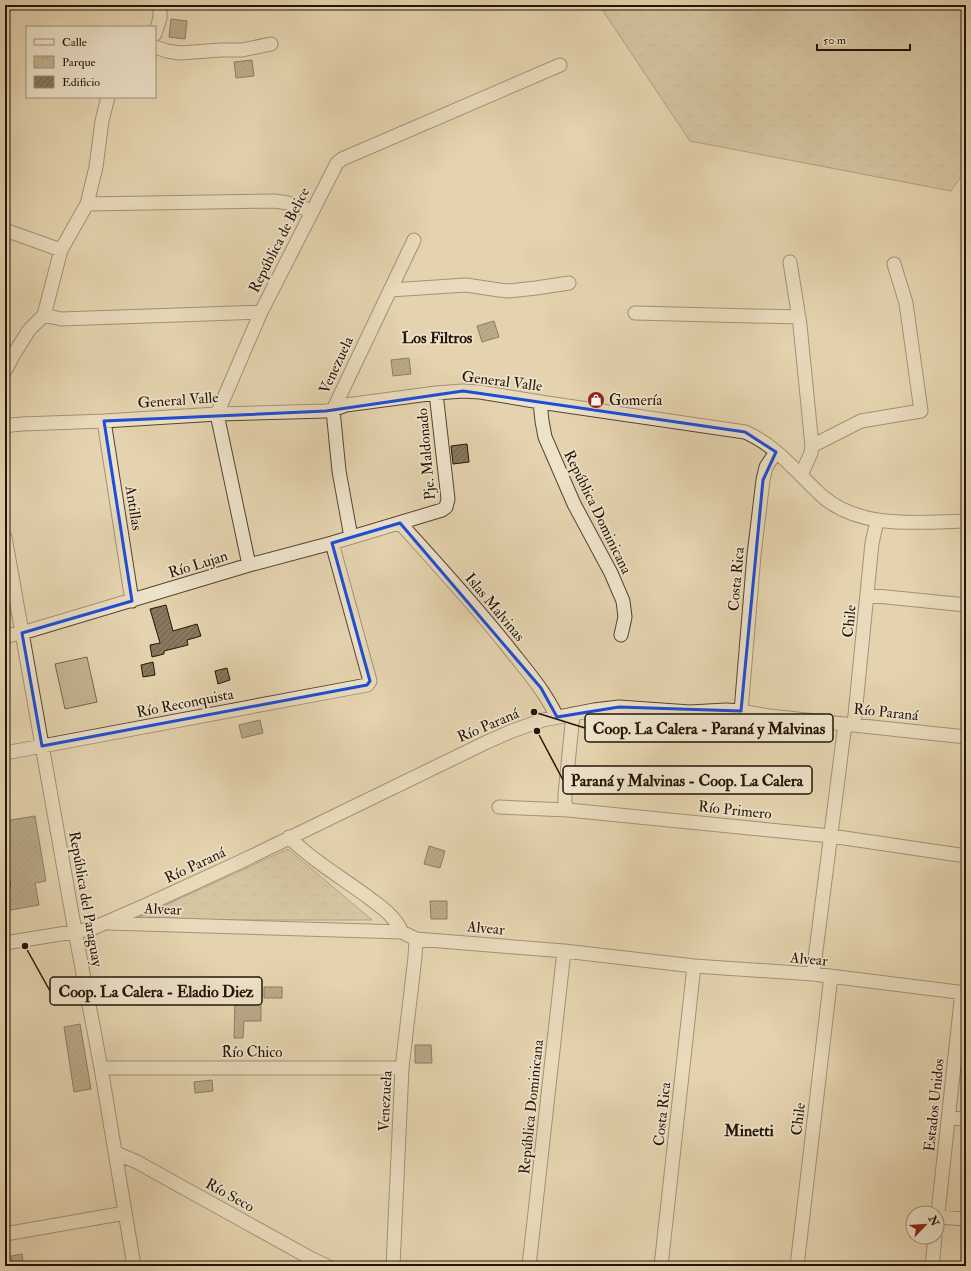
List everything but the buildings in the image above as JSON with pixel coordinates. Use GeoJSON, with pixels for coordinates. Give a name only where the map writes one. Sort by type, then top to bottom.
{"type":"FeatureCollection","features":[{"type":"Feature","properties":{"kind":"street"},"geometry":{"type":"LineString","coordinates":[[156,31],[160,18],[160,5]]}},
{"type":"Feature","properties":{"kind":"street"},"geometry":{"type":"LineString","coordinates":[[156,47],[180,53],[242,50],[270,44]]}},
{"type":"Feature","properties":{"kind":"street","name":"República de Belice"},"geometry":{"type":"LineString","coordinates":[[217,414],[261,312],[336,163],[342,159],[560,65]]}},
{"type":"Feature","properties":{"kind":"street"},"geometry":{"type":"LineString","coordinates":[[5,371],[29,330],[44,315],[61,250],[87,204],[96,167],[102,121],[108,98]]}},
{"type":"Feature","properties":{"kind":"street"},"geometry":{"type":"LineString","coordinates":[[87,204],[274,201],[288,203],[312,212]]}},
{"type":"Feature","properties":{"kind":"street"},"geometry":{"type":"LineString","coordinates":[[5,230],[61,250]]}},
{"type":"Feature","properties":{"kind":"street","name":"Venezuela"},"geometry":{"type":"LineString","coordinates":[[352,537],[339,471],[333,410],[414,240]]}},
{"type":"Feature","properties":{"kind":"street"},"geometry":{"type":"LineString","coordinates":[[790,262],[798,317],[812,446],[811,453],[801,475]]}},
{"type":"Feature","properties":{"kind":"street"},"geometry":{"type":"LineString","coordinates":[[812,446],[861,420],[921,411],[906,303],[894,264]]}},
{"type":"Feature","properties":{"kind":"street"},"geometry":{"type":"LineString","coordinates":[[390,290],[466,285],[509,291],[569,283]]}},
{"type":"Feature","properties":{"kind":"street"},"geometry":{"type":"LineString","coordinates":[[44,315],[61,318],[261,312]]}},
{"type":"Feature","properties":{"kind":"street"},"geometry":{"type":"LineString","coordinates":[[635,312],[798,317]]}},
{"type":"Feature","properties":{"kind":"street","name":"General Valle"},"geometry":{"type":"LineString","coordinates":[[5,427],[22,424],[104,421],[217,414],[333,410],[346,406],[436,393],[463,391],[474,392],[746,432],[758,437],[801,475],[823,497],[841,509],[877,521],[966,521]]}},
{"type":"Feature","properties":{"kind":"street","name":"Pje. Maldonado"},"geometry":{"type":"LineString","coordinates":[[436,393],[448,499],[446,506],[442,510]]}},
{"type":"Feature","properties":{"kind":"street","name":"República Dominicana"},"geometry":{"type":"LineString","coordinates":[[540,402],[545,437],[574,504],[611,573],[622,601],[625,617],[621,635]]}},
{"type":"Feature","properties":{"kind":"street"},"geometry":{"type":"LineString","coordinates":[[217,414],[248,566]]}},
{"type":"Feature","properties":{"kind":"street","name":"Antillas"},"geometry":{"type":"LineString","coordinates":[[104,421],[132,601]]}},
{"type":"Feature","properties":{"kind":"street","name":"Costa Rica"},"geometry":{"type":"LineString","coordinates":[[741,712],[754,555],[763,480],[766,467],[776,452]]}},
{"type":"Feature","properties":{"kind":"street","name":"Río Lujan"},"geometry":{"type":"LineString","coordinates":[[5,636],[22,634],[248,566],[442,510]]}},
{"type":"Feature","properties":{"kind":"street","name":"Chile"},"geometry":{"type":"LineString","coordinates":[[813,974],[832,836],[850,724],[867,595],[872,543],[877,521]]}},
{"type":"Feature","properties":{"kind":"street","name":"Islas Malvinas"},"geometry":{"type":"LineString","coordinates":[[400,523],[483,616],[541,688],[557,717]]}},
{"type":"Feature","properties":{"kind":"street","name":"República del Paraguay"},"geometry":{"type":"LineString","coordinates":[[5,538],[75,932],[101,1068],[134,1266]]}},
{"type":"Feature","properties":{"kind":"street","name":"Río Reconquista"},"geometry":{"type":"LineString","coordinates":[[5,753],[366,685],[370,681],[332,542]]}},
{"type":"Feature","properties":{"kind":"street"},"geometry":{"type":"LineString","coordinates":[[867,595],[966,605]]}},
{"type":"Feature","properties":{"kind":"street","name":"Río Paraná"},"geometry":{"type":"LineString","coordinates":[[105,923],[223,870],[486,742],[543,720],[619,707],[690,712],[726,710],[966,737]]}},
{"type":"Feature","properties":{"kind":"street"},"geometry":{"type":"LineString","coordinates":[[568,810],[565,803],[565,794],[573,714]]}},
{"type":"Feature","properties":{"kind":"street","name":"Río Primero"},"geometry":{"type":"LineString","coordinates":[[499,807],[568,810],[832,836],[966,856]]}},
{"type":"Feature","properties":{"kind":"street"},"geometry":{"type":"LineString","coordinates":[[290,837],[304,852],[390,915],[397,922],[402,932]]}},
{"type":"Feature","properties":{"kind":"street","name":"Alvear"},"geometry":{"type":"LineString","coordinates":[[5,943],[75,932],[90,929],[105,923],[402,932],[416,939],[564,951],[694,966],[813,974],[964,992]]}},
{"type":"Feature","properties":{"kind":"street","name":"Venezuela"},"geometry":{"type":"LineString","coordinates":[[393,1266],[402,1068],[416,939]]}},
{"type":"Feature","properties":{"kind":"street","name":"República Dominicana"},"geometry":{"type":"LineString","coordinates":[[529,1266],[564,951]]}},
{"type":"Feature","properties":{"kind":"street","name":"Costa Rica"},"geometry":{"type":"LineString","coordinates":[[661,1266],[694,966]]}},
{"type":"Feature","properties":{"kind":"street","name":"Chile"},"geometry":{"type":"LineString","coordinates":[[797,1266],[831,976]]}},
{"type":"Feature","properties":{"kind":"street","name":"Estados Unidos"},"geometry":{"type":"LineString","coordinates":[[939,1205],[964,992]]}},
{"type":"Feature","properties":{"kind":"street","name":"Río Chico"},"geometry":{"type":"LineString","coordinates":[[101,1068],[402,1068]]}},
{"type":"Feature","properties":{"kind":"street"},"geometry":{"type":"LineString","coordinates":[[949,1118],[966,1119]]}},
{"type":"Feature","properties":{"kind":"street","name":"Río Seco"},"geometry":{"type":"LineString","coordinates":[[116,1153],[137,1162],[327,1266]]}},
{"type":"Feature","properties":{"kind":"street"},"geometry":{"type":"LineString","coordinates":[[5,1234],[125,1213]]}},
{"type":"Feature","properties":{"kind":"street"},"geometry":{"type":"LineString","coordinates":[[945,1219],[966,1219]]}},
{"type":"Feature","properties":{"kind":"street"},"geometry":{"type":"LineString","coordinates":[[932,1266],[934,1245]]}},
{"type":"Feature","properties":{"kind":"highlighted area"},"geometry":{"type":"Polygon","coordinates":[[[463,391],[745,432],[776,452],[763,480],[741,711],[619,707],[557,717],[541,688],[400,523],[332,543],[370,681],[367,685],[42,746],[22,633],[132,601],[104,421],[326,411],[463,391]]]}},
{"type":"Feature","properties":{"kind":"green space"},"geometry":{"type":"Polygon","coordinates":[[[599,5],[966,5],[966,169],[951,191],[690,141],[599,5]]]}},
{"type":"Feature","properties":{"kind":"green space"},"geometry":{"type":"Polygon","coordinates":[[[87,657],[97,702],[65,709],[55,664],[87,657]]]}},
{"type":"Feature","properties":{"kind":"green space"},"geometry":{"type":"Polygon","coordinates":[[[288,849],[372,920],[133,920],[288,849]]]}},
{"type":"Feature","properties":{"kind":"place","name":"Gomería"},"geometry":{"type":"Point","coordinates":[596,400]}},
{"type":"Feature","properties":{"kind":"place","name":"Coop. La Calera - Paraná y Malvinas"},"geometry":{"type":"Point","coordinates":[534,712]}},
{"type":"Feature","properties":{"kind":"place","name":"Paraná y Malvinas - Coop. La Calera"},"geometry":{"type":"Point","coordinates":[537,731]}},
{"type":"Feature","properties":{"kind":"place","name":"Coop. La Calera - Eladio Diez"},"geometry":{"type":"Point","coordinates":[25,946]}},
{"type":"Feature","properties":{"kind":"district","name":"Los Filtros"},"geometry":{"type":"Point","coordinates":[437,337]}},
{"type":"Feature","properties":{"kind":"district","name":"Minetti"},"geometry":{"type":"Point","coordinates":[749,1130]}}]}
